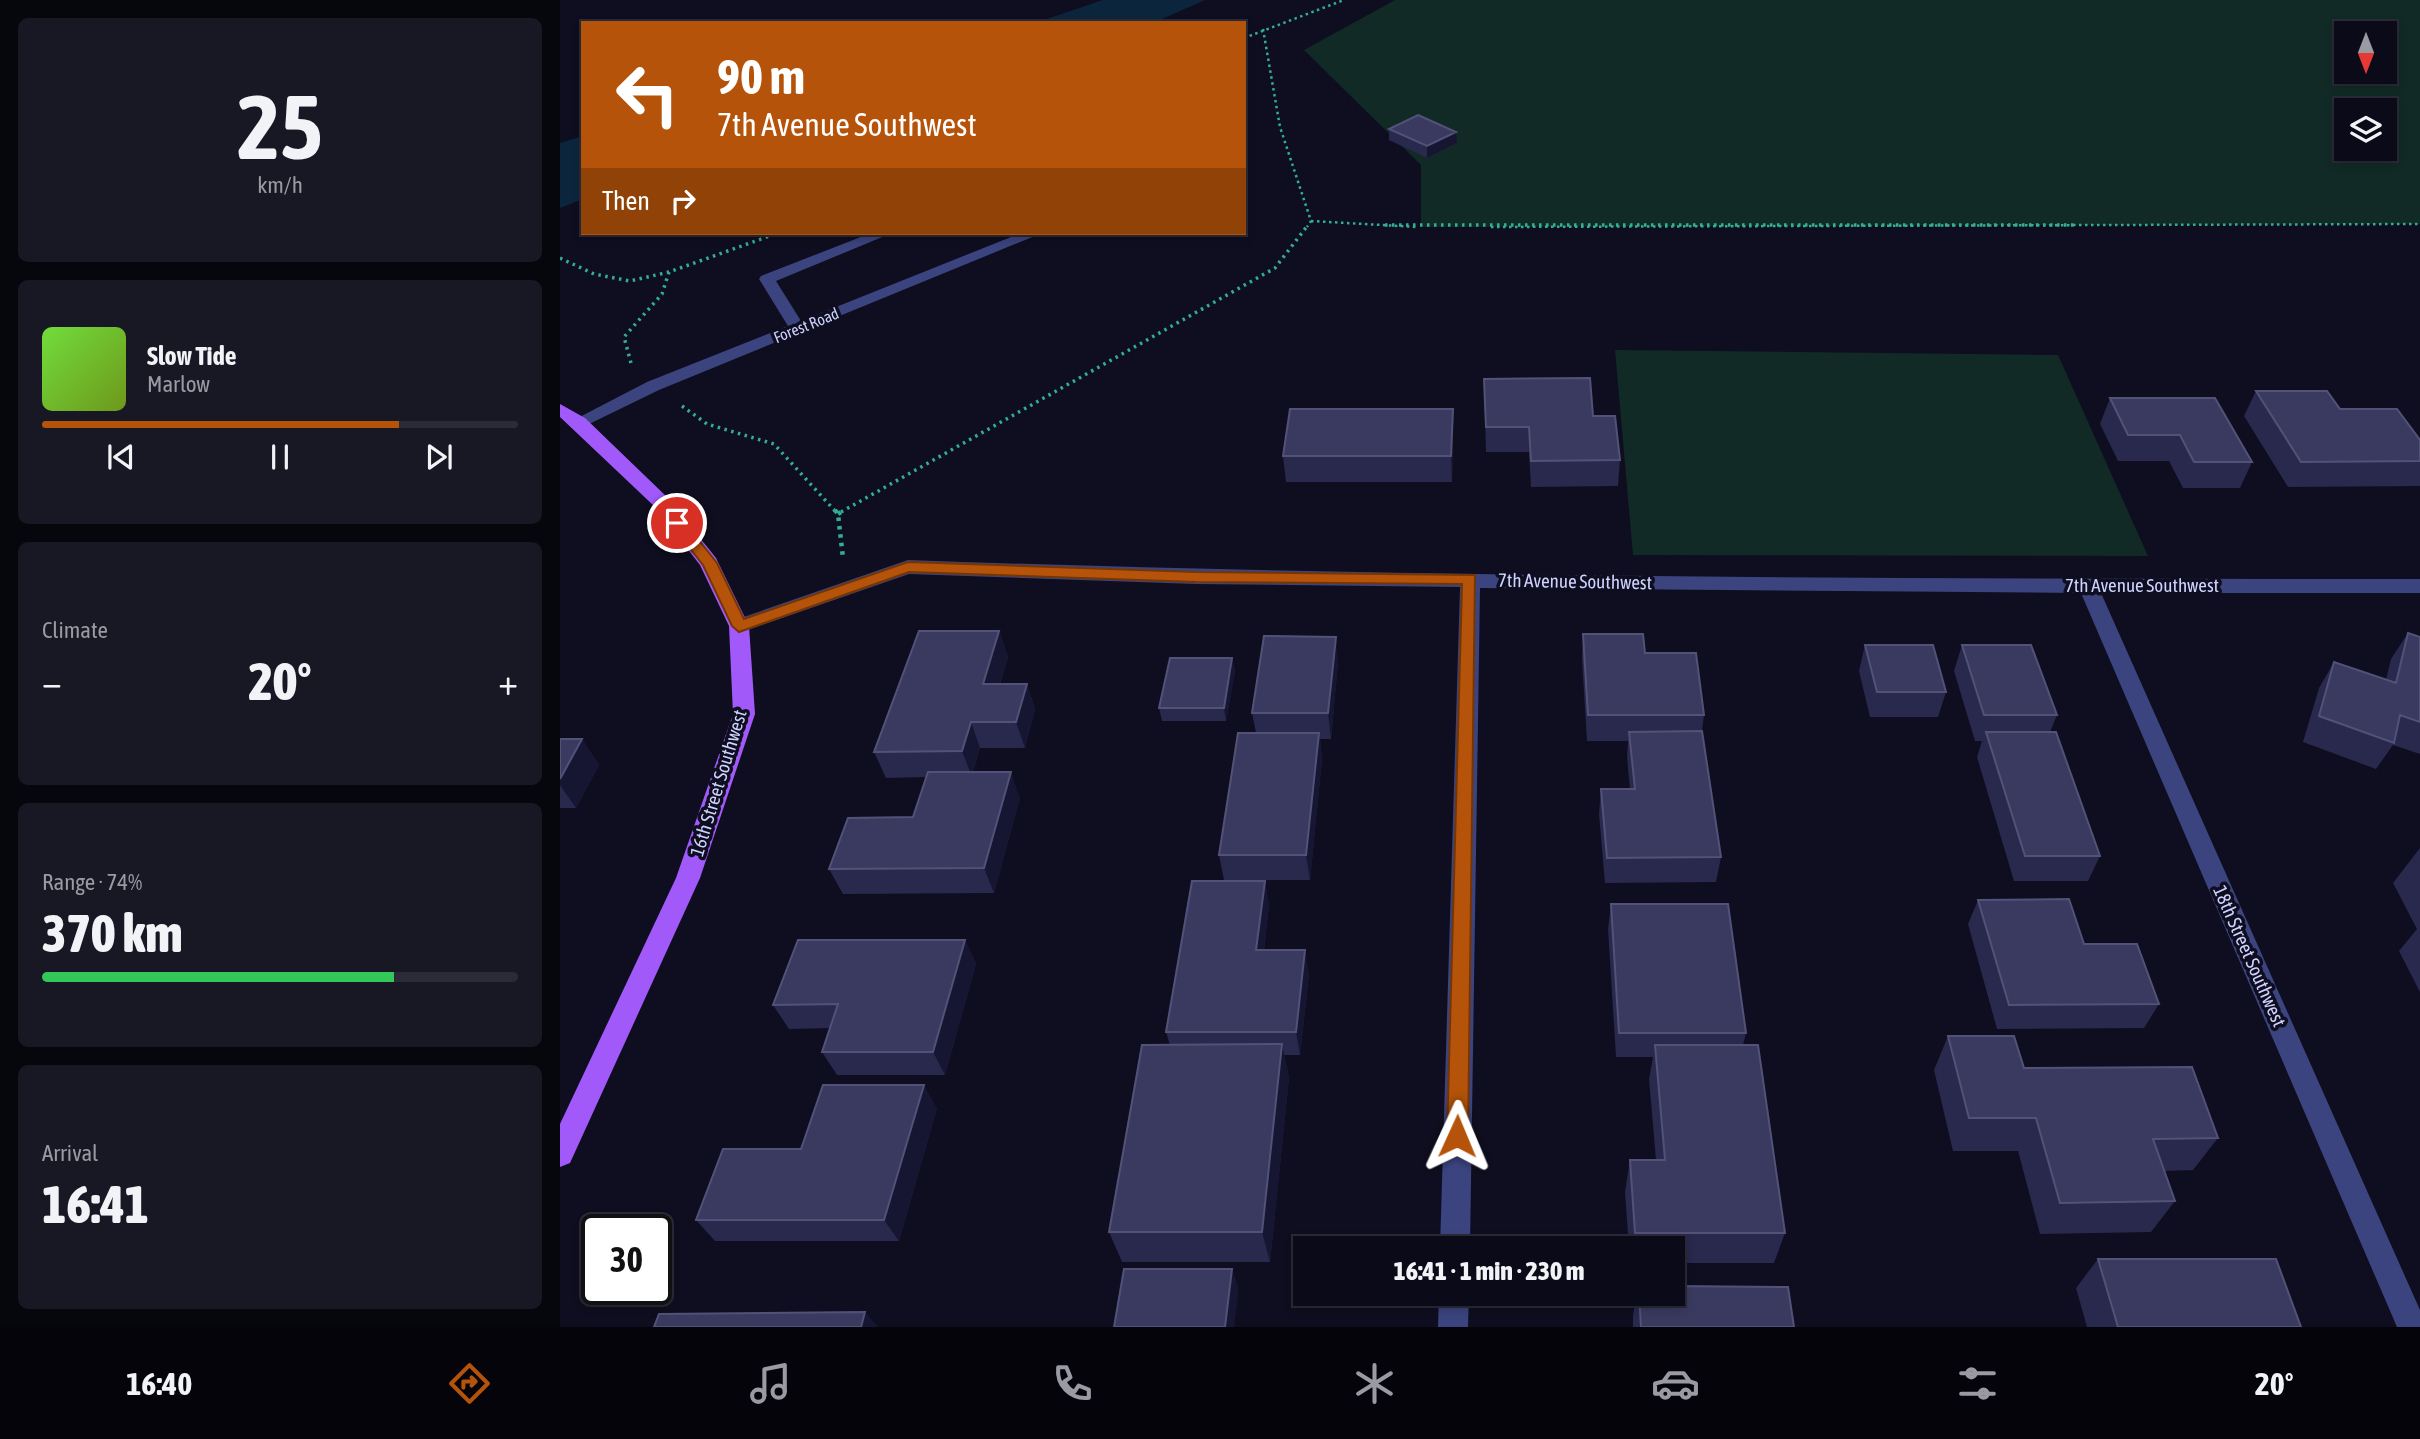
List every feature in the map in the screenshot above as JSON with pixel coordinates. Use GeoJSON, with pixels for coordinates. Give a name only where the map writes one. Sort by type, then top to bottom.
{"type":"FeatureCollection","features":[{"type":"Feature","properties":{"kind":"main road","name":"16th Street Southwest"},"geometry":{"type":"LineString","coordinates":[[560,409],[579,422],[661,502],[709,563],[739,626],[744,714],[688,878],[560,1154]]}},
{"type":"Feature","properties":{"kind":"street"},"geometry":{"type":"LineString","coordinates":[[797,328],[767,279],[879,235]]}},
{"type":"Feature","properties":{"kind":"street","name":"Forest Road"},"geometry":{"type":"LineString","coordinates":[[579,422],[653,386],[1029,235]]}},
{"type":"Feature","properties":{"kind":"street","name":"7th Avenue Southwest"},"geometry":{"type":"LineString","coordinates":[[739,626],[908,567],[1196,577],[1840,586],[2420,586]]}},
{"type":"Feature","properties":{"kind":"street"},"geometry":{"type":"LineString","coordinates":[[1455,1236],[1469,579]]}},
{"type":"Feature","properties":{"kind":"street","name":"18th Street Southwest"},"geometry":{"type":"LineString","coordinates":[[2088,585],[2412,1327]]}},
{"type":"Feature","properties":{"kind":"street"},"geometry":{"type":"LineString","coordinates":[[1453,1327],[1454,1306]]}},
{"type":"Feature","properties":{"kind":"path"},"geometry":{"type":"LineString","coordinates":[[1246,37],[1343,0]]}},
{"type":"Feature","properties":{"kind":"path"},"geometry":{"type":"LineString","coordinates":[[1263,29],[1270,92],[1291,178],[1311,221]]}},
{"type":"Feature","properties":{"kind":"path"},"geometry":{"type":"LineString","coordinates":[[1311,221],[1421,227],[2420,224]]}},
{"type":"Feature","properties":{"kind":"path"},"geometry":{"type":"LineString","coordinates":[[838,514],[1275,268],[1311,221]]}},
{"type":"Feature","properties":{"kind":"path"},"geometry":{"type":"LineString","coordinates":[[560,258],[594,274],[630,281],[669,272],[772,235]]}},
{"type":"Feature","properties":{"kind":"path"},"geometry":{"type":"LineString","coordinates":[[669,272],[662,294],[624,337],[632,368],[707,424],[775,444],[838,514],[846,589]]}},
{"type":"Feature","properties":{"kind":"green space"},"geometry":{"type":"Polygon","coordinates":[[[1395,0],[2420,0],[2420,224],[1421,227],[1421,165],[1304,50],[1395,0]]]}},
{"type":"Feature","properties":{"kind":"green space"},"geometry":{"type":"Polygon","coordinates":[[[1615,350],[2058,355],[2148,556],[1633,555],[1615,350]]]}},
{"type":"Feature","properties":{"kind":"water"},"geometry":{"type":"Polygon","coordinates":[[[1103,0],[1205,0],[1158,21],[1041,21],[1103,0]]]}},
{"type":"Feature","properties":{"kind":"water"},"geometry":{"type":"Polygon","coordinates":[[[581,137],[581,200],[560,208],[560,143],[581,137]]]}},
{"type":"Feature","properties":{"kind":"building"},"geometry":{"type":"Polygon","coordinates":[[[1418,115],[1456,132],[1427,146],[1389,129],[1418,115]]]}},
{"type":"Feature","properties":{"kind":"building"},"geometry":{"type":"Polygon","coordinates":[[[1590,378],[1593,416],[1615,416],[1620,460],[1531,461],[1529,427],[1486,427],[1484,379],[1590,378]]]}},
{"type":"Feature","properties":{"kind":"building"},"geometry":{"type":"Polygon","coordinates":[[[2256,391],[2327,391],[2340,409],[2397,409],[2420,440],[2420,461],[2301,462],[2256,391]]]}},
{"type":"Feature","properties":{"kind":"building"},"geometry":{"type":"Polygon","coordinates":[[[2110,398],[2215,398],[2252,462],[2194,462],[2180,435],[2128,435],[2110,398]]]}},
{"type":"Feature","properties":{"kind":"building"},"geometry":{"type":"Polygon","coordinates":[[[1290,409],[1453,409],[1451,456],[1283,456],[1290,409]]]}},
{"type":"Feature","properties":{"kind":"building"},"geometry":{"type":"Polygon","coordinates":[[[919,631],[999,631],[983,684],[1027,684],[1016,722],[971,722],[962,751],[874,752],[919,631]]]}},
{"type":"Feature","properties":{"kind":"building"},"geometry":{"type":"Polygon","coordinates":[[[2408,633],[2420,637],[2420,722],[2400,715],[2394,743],[2319,716],[2334,662],[2396,683],[2408,633]]]}},
{"type":"Feature","properties":{"kind":"building"},"geometry":{"type":"Polygon","coordinates":[[[1583,634],[1643,634],[1645,653],[1696,653],[1704,715],[1588,715],[1583,634]]]}},
{"type":"Feature","properties":{"kind":"building"},"geometry":{"type":"Polygon","coordinates":[[[1264,636],[1336,637],[1328,713],[1252,713],[1264,636]]]}},
{"type":"Feature","properties":{"kind":"building"},"geometry":{"type":"Polygon","coordinates":[[[1865,645],[1933,645],[1946,692],[1877,692],[1865,645]]]}},
{"type":"Feature","properties":{"kind":"building"},"geometry":{"type":"Polygon","coordinates":[[[1962,645],[2031,645],[2057,715],[1984,715],[1962,645]]]}},
{"type":"Feature","properties":{"kind":"building"},"geometry":{"type":"Polygon","coordinates":[[[1170,658],[1232,658],[1224,708],[1159,708],[1170,658]]]}},
{"type":"Feature","properties":{"kind":"building"},"geometry":{"type":"Polygon","coordinates":[[[1702,731],[1721,857],[1607,858],[1601,789],[1635,789],[1629,732],[1702,731]]]}},
{"type":"Feature","properties":{"kind":"building"},"geometry":{"type":"Polygon","coordinates":[[[1986,732],[2056,732],[2100,856],[2025,856],[1986,732]]]}},
{"type":"Feature","properties":{"kind":"building"},"geometry":{"type":"Polygon","coordinates":[[[1238,733],[1319,733],[1306,855],[1219,855],[1238,733]]]}},
{"type":"Feature","properties":{"kind":"building"},"geometry":{"type":"Polygon","coordinates":[[[560,739],[582,739],[560,779],[560,739]]]}},
{"type":"Feature","properties":{"kind":"building"},"geometry":{"type":"Polygon","coordinates":[[[928,772],[1011,772],[984,868],[829,869],[848,818],[913,817],[928,772]]]}},
{"type":"Feature","properties":{"kind":"building"},"geometry":{"type":"Polygon","coordinates":[[[1192,881],[1265,881],[1256,950],[1305,950],[1296,1032],[1166,1032],[1192,881]]]}},
{"type":"Feature","properties":{"kind":"building"},"geometry":{"type":"Polygon","coordinates":[[[2069,899],[2084,944],[2137,944],[2159,1004],[2009,1005],[1978,900],[2069,899]]]}},
{"type":"Feature","properties":{"kind":"building"},"geometry":{"type":"Polygon","coordinates":[[[1611,904],[1728,904],[1746,1033],[1619,1033],[1611,904]]]}},
{"type":"Feature","properties":{"kind":"building"},"geometry":{"type":"Polygon","coordinates":[[[798,940],[965,940],[933,1052],[822,1052],[838,1004],[773,1005],[798,940]]]}},
{"type":"Feature","properties":{"kind":"building"},"geometry":{"type":"Polygon","coordinates":[[[1948,1036],[2014,1036],[2024,1068],[2192,1067],[2218,1138],[2153,1139],[2175,1201],[2060,1203],[2036,1118],[1969,1118],[1948,1036]]]}},
{"type":"Feature","properties":{"kind":"building"},"geometry":{"type":"Polygon","coordinates":[[[1282,1044],[1262,1232],[1109,1232],[1142,1045],[1282,1044]]]}},
{"type":"Feature","properties":{"kind":"building"},"geometry":{"type":"Polygon","coordinates":[[[1655,1045],[1758,1045],[1785,1233],[1635,1233],[1630,1160],[1665,1160],[1655,1045]]]}},
{"type":"Feature","properties":{"kind":"building"},"geometry":{"type":"Polygon","coordinates":[[[823,1085],[924,1085],[884,1220],[696,1220],[723,1149],[801,1149],[823,1085]]]}},
{"type":"Feature","properties":{"kind":"building"},"geometry":{"type":"Polygon","coordinates":[[[2098,1259],[2276,1259],[2301,1327],[2118,1327],[2098,1259]]]}},
{"type":"Feature","properties":{"kind":"building"},"geometry":{"type":"Polygon","coordinates":[[[1124,1269],[1232,1269],[1225,1327],[1114,1327],[1124,1269]]]}},
{"type":"Feature","properties":{"kind":"building"},"geometry":{"type":"Polygon","coordinates":[[[1685,1286],[1788,1287],[1794,1327],[1641,1327],[1640,1306],[1685,1306],[1685,1286]]]}},
{"type":"Feature","properties":{"kind":"building"},"geometry":{"type":"Polygon","coordinates":[[[865,1312],[861,1327],[654,1327],[659,1314],[865,1312]]]}},
{"type":"Feature","properties":{"kind":"route"},"geometry":{"type":"LineString","coordinates":[[677,523],[709,563],[739,626],[908,567],[1196,577],[1469,579],[1457,1136]]}}]}
